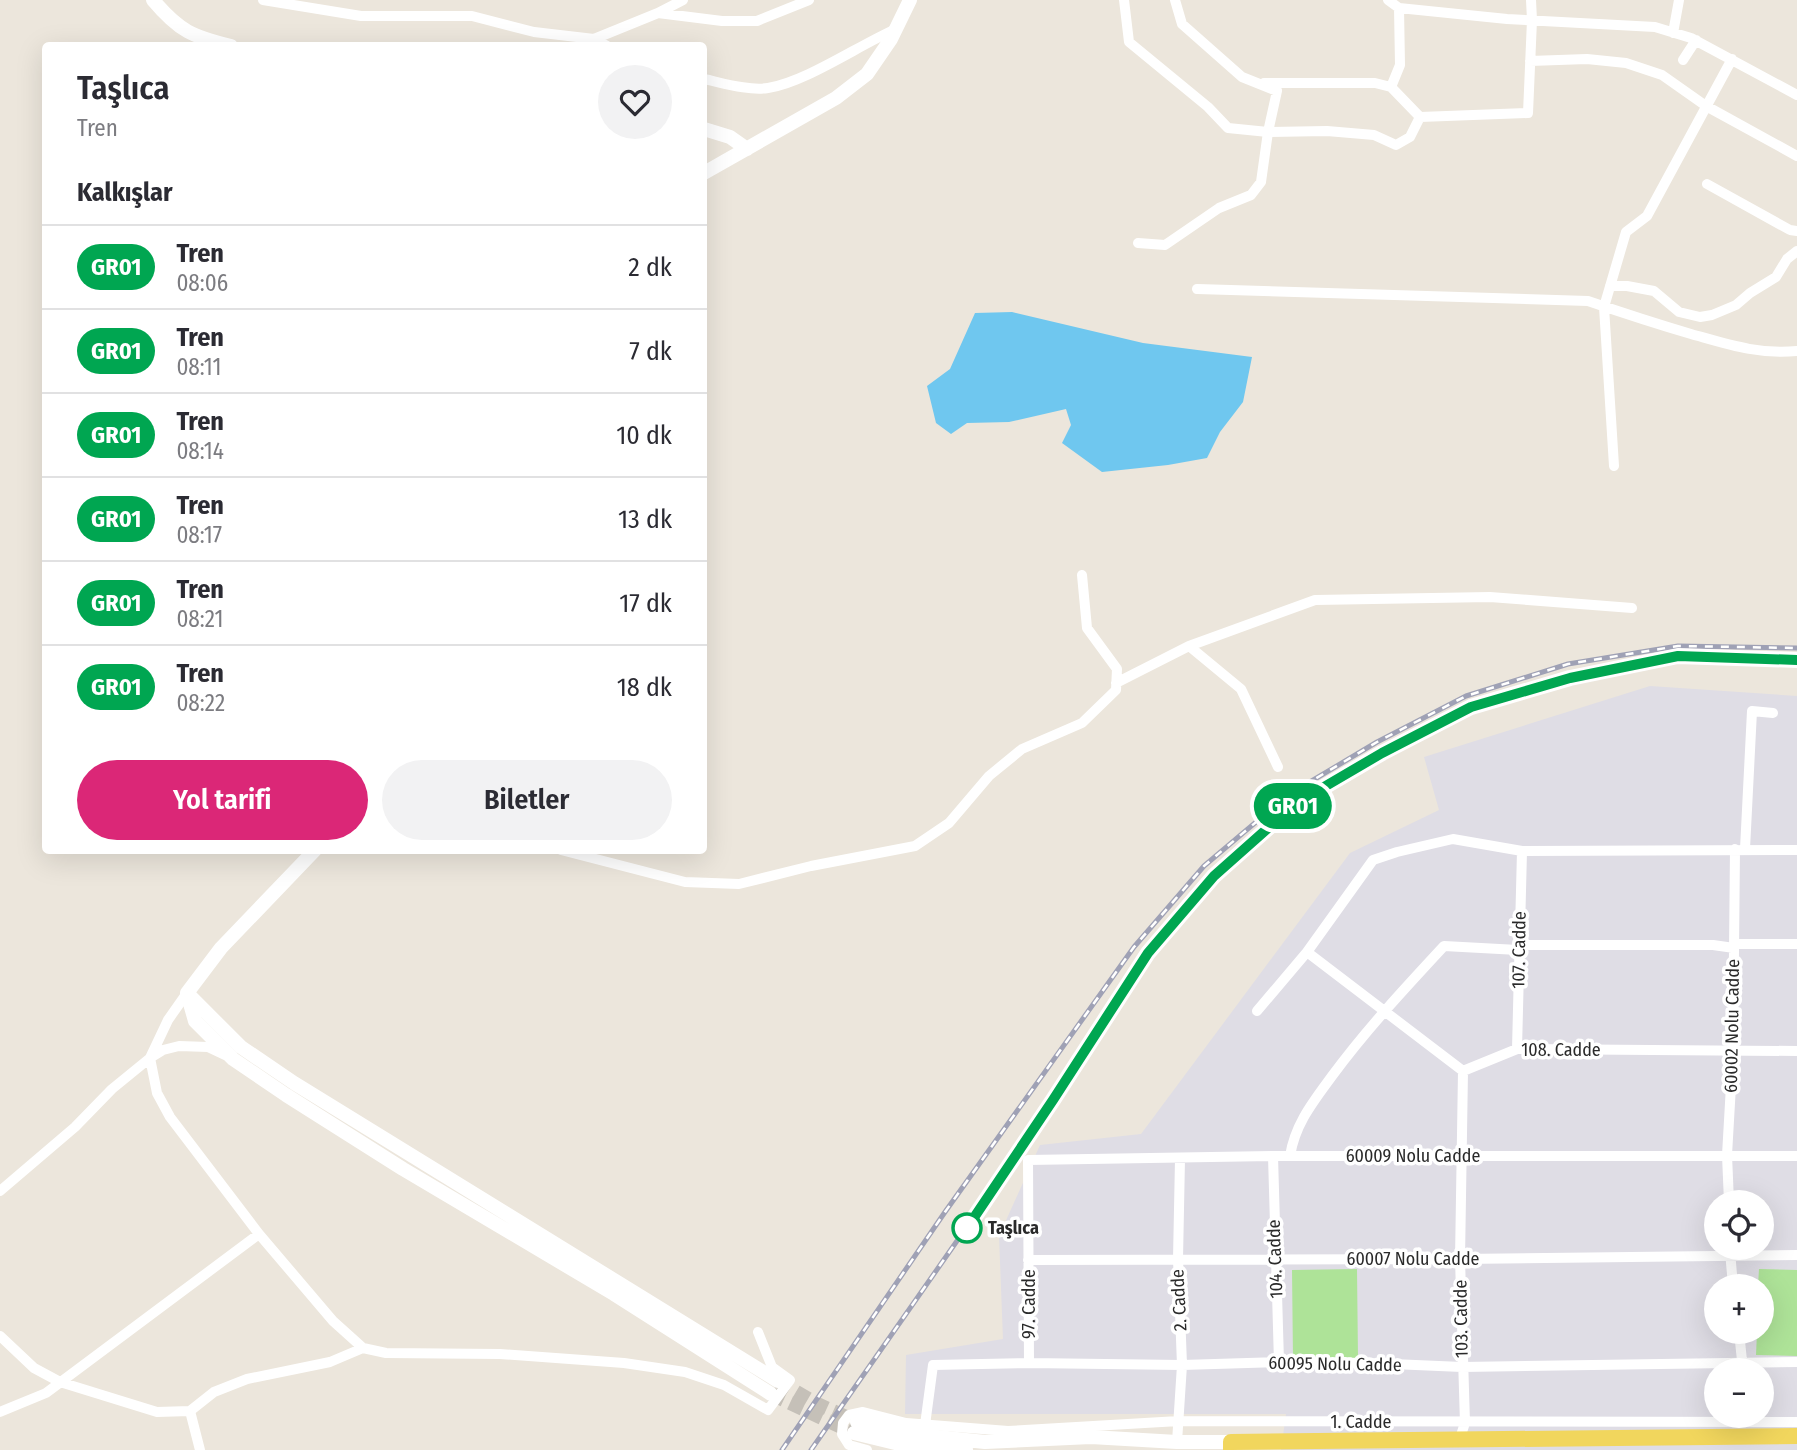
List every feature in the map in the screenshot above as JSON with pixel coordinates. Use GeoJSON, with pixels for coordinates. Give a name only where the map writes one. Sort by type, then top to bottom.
{"type":"FeatureCollection","features":[{"type":"Feature","properties":{"kind":"main road"},"geometry":{"type":"LineString","coordinates":[[153,0],[182,30],[216,42]]}},
{"type":"Feature","properties":{"kind":"main road"},"geometry":{"type":"LineString","coordinates":[[707,171],[836,98],[867,74],[896,29],[910,0]]}},
{"type":"Feature","properties":{"kind":"main road"},"geometry":{"type":"LineString","coordinates":[[707,130],[730,137],[747,149]]}},
{"type":"Feature","properties":{"kind":"main road"},"geometry":{"type":"LineString","coordinates":[[187,993],[221,948],[311,854]]}},
{"type":"Feature","properties":{"kind":"main road"},"geometry":{"type":"LineString","coordinates":[[187,993],[241,1047],[294,1083],[774,1388],[380,1154],[233,1059],[195,1021],[187,993]]}},
{"type":"Feature","properties":{"kind":"main road"},"geometry":{"type":"LineString","coordinates":[[985,1450],[916,1448],[855,1427],[985,1442],[1091,1437],[1239,1446],[1459,1441],[1704,1427]]}},
{"type":"Feature","properties":{"kind":"main road"},"geometry":{"type":"LineString","coordinates":[[1758,1428],[1797,1436]]}},
{"type":"Feature","properties":{"kind":"street"},"geometry":{"type":"LineString","coordinates":[[263,0],[360,16],[472,16],[534,32],[598,42]]}},
{"type":"Feature","properties":{"kind":"street"},"geometry":{"type":"LineString","coordinates":[[594,40],[683,0]]}},
{"type":"Feature","properties":{"kind":"street"},"geometry":{"type":"LineString","coordinates":[[658,13],[757,21],[809,0]]}},
{"type":"Feature","properties":{"kind":"street"},"geometry":{"type":"LineString","coordinates":[[1124,0],[1129,42],[1208,107],[1228,128],[1374,135],[1396,145],[1410,137],[1420,117]]}},
{"type":"Feature","properties":{"kind":"street"},"geometry":{"type":"LineString","coordinates":[[1138,243],[1165,245],[1219,208],[1251,195],[1261,182],[1268,132],[1278,91],[1242,77],[1182,24],[1175,0]]}},
{"type":"Feature","properties":{"kind":"street"},"geometry":{"type":"LineString","coordinates":[[1388,0],[1399,8],[1532,20],[1656,27],[1696,40],[1795,90]]}},
{"type":"Feature","properties":{"kind":"street"},"geometry":{"type":"LineString","coordinates":[[1257,83],[1375,83],[1391,87],[1420,117],[1528,113],[1531,0]]}},
{"type":"Feature","properties":{"kind":"street"},"geometry":{"type":"LineString","coordinates":[[1673,33],[1679,0]]}},
{"type":"Feature","properties":{"kind":"street"},"geometry":{"type":"LineString","coordinates":[[1391,87],[1400,65],[1399,8]]}},
{"type":"Feature","properties":{"kind":"street"},"geometry":{"type":"LineString","coordinates":[[707,79],[767,88],[798,77],[896,29]]}},
{"type":"Feature","properties":{"kind":"street"},"geometry":{"type":"LineString","coordinates":[[1683,60],[1696,40]]}},
{"type":"Feature","properties":{"kind":"street"},"geometry":{"type":"LineString","coordinates":[[1614,466],[1604,307],[1610,286],[1626,232],[1647,216],[1732,59]]}},
{"type":"Feature","properties":{"kind":"street"},"geometry":{"type":"LineString","coordinates":[[1530,61],[1587,60],[1626,63],[1662,75],[1706,106],[1797,156]]}},
{"type":"Feature","properties":{"kind":"street"},"geometry":{"type":"LineString","coordinates":[[1707,184],[1790,230],[1797,231]]}},
{"type":"Feature","properties":{"kind":"street"},"geometry":{"type":"LineString","coordinates":[[1610,286],[1654,291],[1679,312],[1700,317],[1712,315],[1736,305],[1776,277],[1787,259],[1797,251]]}},
{"type":"Feature","properties":{"kind":"street"},"geometry":{"type":"LineString","coordinates":[[1197,289],[1588,301],[1749,350],[1774,353],[1797,351]]}},
{"type":"Feature","properties":{"kind":"street"},"geometry":{"type":"LineString","coordinates":[[576,854],[685,882],[739,884],[811,866],[915,846],[949,823],[989,776],[1022,749],[1082,723],[1116,690],[1117,669],[1087,628],[1083,575]]}},
{"type":"Feature","properties":{"kind":"street"},"geometry":{"type":"LineString","coordinates":[[1116,682],[1188,646],[1315,600],[1490,597],[1632,608]]}},
{"type":"Feature","properties":{"kind":"street"},"geometry":{"type":"LineString","coordinates":[[1188,646],[1241,689],[1278,766]]}},
{"type":"Feature","properties":{"kind":"street","name":"60002 Nolu Cadde"},"geometry":{"type":"LineString","coordinates":[[1728,1190],[1734,946],[1752,711],[1773,713]]}},
{"type":"Feature","properties":{"kind":"street"},"geometry":{"type":"LineString","coordinates":[[1258,1011],[1307,951],[1373,860],[1453,839],[1522,852],[1797,850]]}},
{"type":"Feature","properties":{"kind":"street","name":"107. Cadde"},"geometry":{"type":"LineString","coordinates":[[1517,1049],[1522,852]]}},
{"type":"Feature","properties":{"kind":"street"},"geometry":{"type":"LineString","coordinates":[[1290,1156],[1295,1134],[1307,1110],[1384,1010],[1444,946],[1797,944]]}},
{"type":"Feature","properties":{"kind":"street"},"geometry":{"type":"LineString","coordinates":[[1307,951],[1463,1071]]}},
{"type":"Feature","properties":{"kind":"street"},"geometry":{"type":"LineString","coordinates":[[187,993],[168,1020],[150,1058],[157,1093],[170,1117],[259,1234],[333,1321],[363,1348],[386,1353],[500,1354],[685,1372],[724,1385],[768,1410],[790,1380],[772,1367],[758,1332]]}},
{"type":"Feature","properties":{"kind":"street"},"geometry":{"type":"LineString","coordinates":[[0,1191],[75,1127],[112,1088],[163,1050],[179,1046],[208,1048],[233,1059]]}},
{"type":"Feature","properties":{"kind":"street","name":"108. Cadde"},"geometry":{"type":"LineString","coordinates":[[1463,1071],[1517,1049],[1797,1051]]}},
{"type":"Feature","properties":{"kind":"street","name":"103. Cadde"},"geometry":{"type":"LineString","coordinates":[[1459,1441],[1465,1423],[1460,1259],[1463,1071]]}},
{"type":"Feature","properties":{"kind":"street","name":"60009 Nolu Cadde"},"geometry":{"type":"LineString","coordinates":[[1028,1160],[1273,1156],[1797,1156]]}},
{"type":"Feature","properties":{"kind":"street","name":"104. Cadde"},"geometry":{"type":"LineString","coordinates":[[1273,1156],[1279,1362]]}},
{"type":"Feature","properties":{"kind":"street","name":"2. Cadde"},"geometry":{"type":"LineString","coordinates":[[1177,1442],[1182,1366],[1178,1259],[1180,1158]]}},
{"type":"Feature","properties":{"kind":"street","name":"97. Cadde"},"geometry":{"type":"LineString","coordinates":[[1028,1160],[1029,1363]]}},
{"type":"Feature","properties":{"kind":"street"},"geometry":{"type":"LineString","coordinates":[[0,1412],[46,1393],[259,1234]]}},
{"type":"Feature","properties":{"kind":"street","name":"60007 Nolu Cadde"},"geometry":{"type":"LineString","coordinates":[[1028,1260],[1460,1259],[1704,1252]]}},
{"type":"Feature","properties":{"kind":"street","name":"60007 Nolu Cadde"},"geometry":{"type":"LineString","coordinates":[[1774,1254],[1797,1255]]}},
{"type":"Feature","properties":{"kind":"street"},"geometry":{"type":"LineString","coordinates":[[0,1336],[34,1368],[60,1382],[157,1412],[190,1412],[214,1392],[247,1379],[330,1362],[363,1348]]}},
{"type":"Feature","properties":{"kind":"street","name":"60095 Nolu Cadde"},"geometry":{"type":"LineString","coordinates":[[925,1425],[933,1365],[1029,1363],[1182,1366],[1279,1362],[1462,1367],[1704,1366]]}},
{"type":"Feature","properties":{"kind":"street","name":"60095 Nolu Cadde"},"geometry":{"type":"LineString","coordinates":[[1774,1364],[1797,1362]]}},
{"type":"Feature","properties":{"kind":"street"},"geometry":{"type":"LineString","coordinates":[[190,1412],[200,1450]]}},
{"type":"Feature","properties":{"kind":"street","name":"1. Cadde"},"geometry":{"type":"LineString","coordinates":[[867,1450],[849,1445],[842,1434],[844,1423],[849,1415],[855,1412],[925,1425],[1008,1431],[1179,1421],[1704,1425]]}},
{"type":"Feature","properties":{"kind":"street","name":"1. Cadde"},"geometry":{"type":"LineString","coordinates":[[1774,1423],[1797,1422]]}},
{"type":"Feature","properties":{"kind":"shaded area"},"geometry":{"type":"Polygon","coordinates":[[[1650,686],[1797,696],[1797,1450],[1281,1450],[1286,1414],[905,1414],[906,1355],[1003,1339],[999,1236],[1040,1145],[1141,1134],[1350,853],[1439,810],[1424,757],[1650,686]]]}},
{"type":"Feature","properties":{"kind":"green space"},"geometry":{"type":"Polygon","coordinates":[[[1357,1269],[1358,1358],[1293,1359],[1292,1270],[1357,1269]]]}},
{"type":"Feature","properties":{"kind":"green space"},"geometry":{"type":"Polygon","coordinates":[[[1759,1269],[1797,1270],[1797,1356],[1756,1355],[1756,1344],[1774,1344],[1774,1274],[1759,1274],[1759,1269]]]}},
{"type":"Feature","properties":{"kind":"water"},"geometry":{"type":"Polygon","coordinates":[[[1012,312],[1143,343],[1252,357],[1243,402],[1220,432],[1207,458],[1168,465],[1102,472],[1062,443],[1071,425],[1066,409],[1009,422],[967,423],[951,434],[936,423],[927,386],[950,369],[975,313],[1012,312]]]}},
{"type":"Feature","properties":{"kind":"tunnel"},"geometry":{"type":"LineString","coordinates":[[778,1381],[815,1403],[857,1422]]}},
{"type":"Feature","properties":{"kind":"tunnel"},"geometry":{"type":"LineString","coordinates":[[771,1394],[854,1433]]}},
{"type":"Feature","properties":{"kind":"railway"},"geometry":{"type":"LineString","coordinates":[[782,1450],[945,1212],[1134,947],[1204,866],[1288,795],[1377,742],[1466,696],[1568,664],[1678,646],[1797,648]]}},
{"type":"Feature","properties":{"kind":"railway"},"geometry":{"type":"LineString","coordinates":[[811,1450],[1053,1100],[1148,953],[1214,876],[1295,804],[1382,753],[1471,707],[1570,679],[1678,656],[1797,660]]}},
{"type":"Feature","properties":{"kind":"train","name":"GR01"},"geometry":{"type":"LineString","coordinates":[[967,1228],[1148,953],[1214,876],[1295,804],[1382,753],[1471,707],[1570,678],[1678,656],[1797,660]]}},
{"type":"Feature","properties":{"kind":"place","name":"Taşlıca"},"geometry":{"type":"Point","coordinates":[967,1228]}}]}
